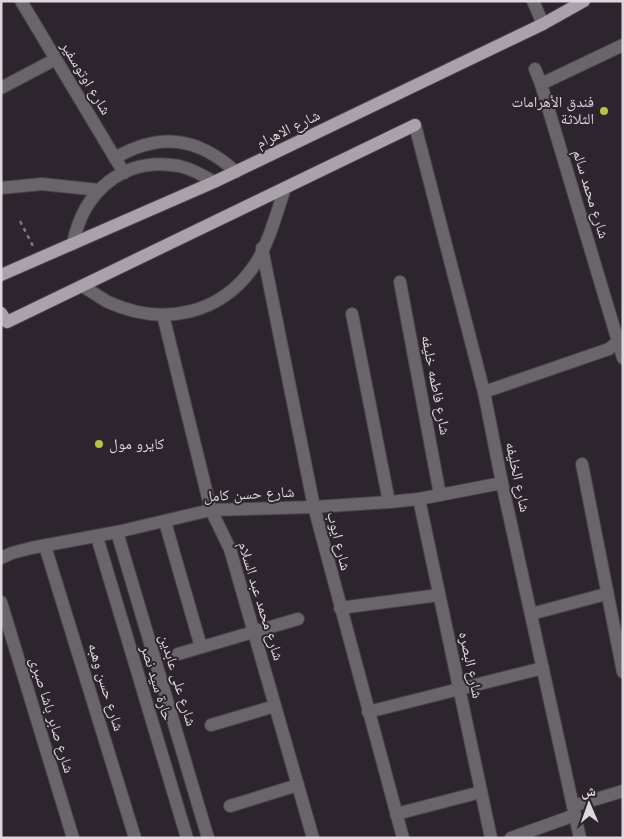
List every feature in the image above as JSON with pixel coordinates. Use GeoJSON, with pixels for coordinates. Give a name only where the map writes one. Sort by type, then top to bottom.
{"type":"FeatureCollection","features":[{"type":"Feature","properties":{"kind":"main road","name":"شارع الاهرام"},"geometry":{"type":"LineString","coordinates":[[1,275],[236,172],[543,24],[584,1]]}},
{"type":"Feature","properties":{"kind":"main road"},"geometry":{"type":"LineString","coordinates":[[4,318],[82,286],[415,125]]}},
{"type":"Feature","properties":{"kind":"street","name":"شارع اوتوسفير"},"geometry":{"type":"LineString","coordinates":[[20,1],[124,173]]}},
{"type":"Feature","properties":{"kind":"street"},"geometry":{"type":"LineString","coordinates":[[533,1],[543,24]]}},
{"type":"Feature","properties":{"kind":"street"},"geometry":{"type":"LineString","coordinates":[[541,84],[623,45]]}},
{"type":"Feature","properties":{"kind":"street"},"geometry":{"type":"LineString","coordinates":[[1,88],[56,59]]}},
{"type":"Feature","properties":{"kind":"street","name":"شارع محمد سالم"},"geometry":{"type":"LineString","coordinates":[[535,69],[621,339],[623,358]]}},
{"type":"Feature","properties":{"kind":"street","name":"شارع الخليفه"},"geometry":{"type":"LineString","coordinates":[[415,125],[484,392],[502,483],[580,838]]}},
{"type":"Feature","properties":{"kind":"street"},"geometry":{"type":"LineString","coordinates":[[116,158],[132,149],[150,143],[169,141],[188,143],[206,149],[222,159],[236,172]]}},
{"type":"Feature","properties":{"kind":"street"},"geometry":{"type":"LineString","coordinates":[[73,244],[81,215],[98,190],[124,173],[142,167],[161,164],[180,166],[198,172],[214,182]]}},
{"type":"Feature","properties":{"kind":"street"},"geometry":{"type":"LineString","coordinates":[[2,185],[42,184],[98,190]]}},
{"type":"Feature","properties":{"kind":"street"},"geometry":{"type":"LineString","coordinates":[[82,286],[108,302],[144,312],[163,315],[183,314],[203,308],[220,299],[236,287],[250,272],[257,261],[285,188]]}},
{"type":"Feature","properties":{"kind":"street","name":"شارع ايوب"},"geometry":{"type":"LineString","coordinates":[[262,248],[314,507],[403,838]]}},
{"type":"Feature","properties":{"kind":"street","name":"شارع فاطمه خليفه"},"geometry":{"type":"LineString","coordinates":[[400,282],[440,495]]}},
{"type":"Feature","properties":{"kind":"street"},"geometry":{"type":"LineString","coordinates":[[352,314],[389,502]]}},
{"type":"Feature","properties":{"kind":"street","name":"شارع محمد عبد السلام"},"geometry":{"type":"LineString","coordinates":[[163,315],[211,510],[230,549],[313,838]]}},
{"type":"Feature","properties":{"kind":"street"},"geometry":{"type":"LineString","coordinates":[[484,392],[608,349],[621,339]]}},
{"type":"Feature","properties":{"kind":"street"},"geometry":{"type":"LineString","coordinates":[[582,464],[606,594],[619,634],[623,672]]}},
{"type":"Feature","properties":{"kind":"street","name":"شارع حسن كامل"},"geometry":{"type":"LineString","coordinates":[[1,558],[12,553],[97,537],[211,510],[314,507],[389,502],[419,499],[502,483]]}},
{"type":"Feature","properties":{"kind":"street","name":"شارع البصره"},"geometry":{"type":"LineString","coordinates":[[419,499],[490,838]]}},
{"type":"Feature","properties":{"kind":"street"},"geometry":{"type":"LineString","coordinates":[[165,522],[201,647]]}},
{"type":"Feature","properties":{"kind":"street","name":"شارع على عابدين"},"geometry":{"type":"LineString","coordinates":[[117,532],[208,838]]}},
{"type":"Feature","properties":{"kind":"street","name":"حارة سيد نصر"},"geometry":{"type":"LineString","coordinates":[[97,537],[187,838]]}},
{"type":"Feature","properties":{"kind":"street","name":"شارع حسن وهبه"},"geometry":{"type":"LineString","coordinates":[[45,546],[135,838]]}},
{"type":"Feature","properties":{"kind":"street"},"geometry":{"type":"LineString","coordinates":[[531,614],[606,594]]}},
{"type":"Feature","properties":{"kind":"street"},"geometry":{"type":"LineString","coordinates":[[340,608],[439,595]]}},
{"type":"Feature","properties":{"kind":"street","name":"شارع صابر باشا صبرى"},"geometry":{"type":"LineString","coordinates":[[1,602],[73,838]]}},
{"type":"Feature","properties":{"kind":"street"},"geometry":{"type":"LineString","coordinates":[[178,654],[298,619]]}},
{"type":"Feature","properties":{"kind":"street"},"geometry":{"type":"LineString","coordinates":[[368,712],[543,668]]}},
{"type":"Feature","properties":{"kind":"street"},"geometry":{"type":"LineString","coordinates":[[211,725],[275,706]]}},
{"type":"Feature","properties":{"kind":"street"},"geometry":{"type":"LineString","coordinates":[[230,806],[298,785]]}},
{"type":"Feature","properties":{"kind":"street"},"geometry":{"type":"LineString","coordinates":[[511,838],[623,791]]}},
{"type":"Feature","properties":{"kind":"street"},"geometry":{"type":"LineString","coordinates":[[396,814],[481,792]]}},
{"type":"Feature","properties":{"kind":"path"},"geometry":{"type":"LineString","coordinates":[[20,221],[39,258]]}},
{"type":"Feature","properties":{"kind":"place","name":"فندق الأهرامات الثلاثة"},"geometry":{"type":"Point","coordinates":[604,111]}},
{"type":"Feature","properties":{"kind":"place","name":"كايرو مول"},"geometry":{"type":"Point","coordinates":[99,444]}}]}
